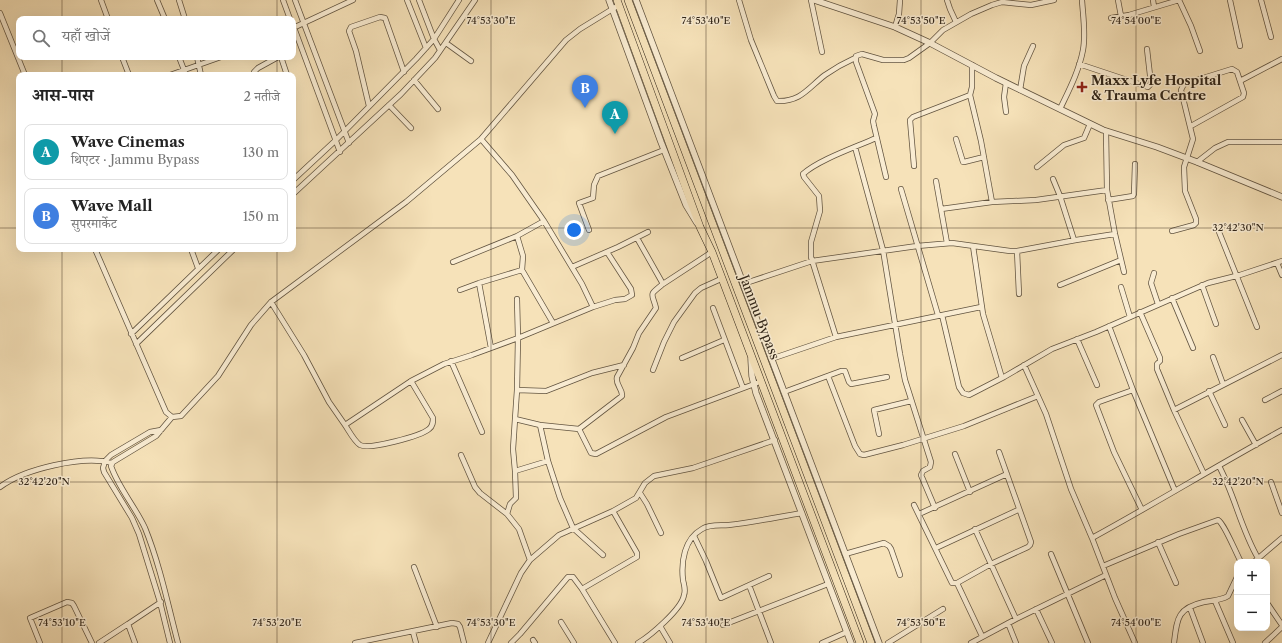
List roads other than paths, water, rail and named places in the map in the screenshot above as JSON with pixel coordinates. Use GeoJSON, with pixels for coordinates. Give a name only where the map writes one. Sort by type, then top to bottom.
{"type":"FeatureCollection","features":[{"type":"Feature","properties":{"kind":"highway","name":"Jammu Bypass"},"geometry":{"type":"LineString","coordinates":[[631,0],[871,643]]}},
{"type":"Feature","properties":{"kind":"highway","name":"Jammu Bypass"},"geometry":{"type":"LineString","coordinates":[[617,5],[700,227],[712,252],[751,358],[757,383],[860,643]]}},
{"type":"Feature","properties":{"kind":"street"},"geometry":{"type":"LineString","coordinates":[[101,0],[107,16]]}},
{"type":"Feature","properties":{"kind":"street"},"geometry":{"type":"LineString","coordinates":[[157,0],[164,16]]}},
{"type":"Feature","properties":{"kind":"street"},"geometry":{"type":"LineString","coordinates":[[179,0],[184,16]]}},
{"type":"Feature","properties":{"kind":"street"},"geometry":{"type":"LineString","coordinates":[[283,0],[289,16]]}},
{"type":"Feature","properties":{"kind":"street"},"geometry":{"type":"LineString","coordinates":[[294,0],[349,143]]}},
{"type":"Feature","properties":{"kind":"street"},"geometry":{"type":"LineString","coordinates":[[296,26],[353,0]]}},
{"type":"Feature","properties":{"kind":"street"},"geometry":{"type":"LineString","coordinates":[[407,0],[426,48]]}},
{"type":"Feature","properties":{"kind":"street"},"geometry":{"type":"LineString","coordinates":[[419,0],[434,39],[440,50]]}},
{"type":"Feature","properties":{"kind":"street"},"geometry":{"type":"LineString","coordinates":[[296,177],[336,140],[404,72],[434,39],[459,0]]}},
{"type":"Feature","properties":{"kind":"street"},"geometry":{"type":"LineString","coordinates":[[296,191],[340,152],[414,80],[446,43],[475,0]]}},
{"type":"Feature","properties":{"kind":"street"},"geometry":{"type":"LineString","coordinates":[[609,0],[617,5],[648,108],[689,212],[700,227]]}},
{"type":"Feature","properties":{"kind":"street"},"geometry":{"type":"LineString","coordinates":[[0,487],[13,478],[36,470],[72,463],[105,461],[112,463],[156,436],[172,417],[181,416],[218,376],[251,325],[271,302],[406,202],[481,139],[566,40],[617,5],[631,0],[743,284],[879,643]]}},
{"type":"Feature","properties":{"kind":"street"},"geometry":{"type":"LineString","coordinates":[[739,0],[751,40],[777,101],[800,97],[838,66],[862,54],[883,60],[904,60],[909,58],[930,43],[943,30],[956,22],[997,3],[1010,2],[1031,5],[1054,0]]}},
{"type":"Feature","properties":{"kind":"street"},"geometry":{"type":"LineString","coordinates":[[811,0],[822,52]]}},
{"type":"Feature","properties":{"kind":"street"},"geometry":{"type":"LineString","coordinates":[[814,0],[895,27],[930,43],[1020,90],[1106,131],[1198,162],[1282,197]]}},
{"type":"Feature","properties":{"kind":"street"},"geometry":{"type":"LineString","coordinates":[[895,27],[899,14],[900,0]]}},
{"type":"Feature","properties":{"kind":"street"},"geometry":{"type":"LineString","coordinates":[[947,0],[956,22]]}},
{"type":"Feature","properties":{"kind":"street"},"geometry":{"type":"LineString","coordinates":[[1060,109],[1079,64],[1083,50],[1082,0]]}},
{"type":"Feature","properties":{"kind":"street"},"geometry":{"type":"LineString","coordinates":[[1118,0],[1121,16]]}},
{"type":"Feature","properties":{"kind":"street"},"geometry":{"type":"LineString","coordinates":[[1153,0],[1154,7]]}},
{"type":"Feature","properties":{"kind":"street"},"geometry":{"type":"LineString","coordinates":[[1111,18],[1179,0],[1200,51]]}},
{"type":"Feature","properties":{"kind":"street"},"geometry":{"type":"LineString","coordinates":[[1230,0],[1240,46]]}},
{"type":"Feature","properties":{"kind":"street"},"geometry":{"type":"LineString","coordinates":[[1261,0],[1270,37]]}},
{"type":"Feature","properties":{"kind":"street"},"geometry":{"type":"LineString","coordinates":[[0,13],[16,53]]}},
{"type":"Feature","properties":{"kind":"street"},"geometry":{"type":"LineString","coordinates":[[369,106],[360,64],[349,30],[351,27],[380,17],[385,18],[404,72]]}},
{"type":"Feature","properties":{"kind":"street"},"geometry":{"type":"LineString","coordinates":[[296,35],[340,152]]}},
{"type":"Feature","properties":{"kind":"street"},"geometry":{"type":"LineString","coordinates":[[446,43],[471,61]]}},
{"type":"Feature","properties":{"kind":"street"},"geometry":{"type":"LineString","coordinates":[[1020,90],[1024,66],[1033,46]]}},
{"type":"Feature","properties":{"kind":"street"},"geometry":{"type":"LineString","coordinates":[[1079,64],[1148,87],[1152,84],[1147,49]]}},
{"type":"Feature","properties":{"kind":"street"},"geometry":{"type":"LineString","coordinates":[[855,58],[875,114],[873,123],[886,177]]}},
{"type":"Feature","properties":{"kind":"street"},"geometry":{"type":"LineString","coordinates":[[1240,81],[1282,59]]}},
{"type":"Feature","properties":{"kind":"street"},"geometry":{"type":"LineString","coordinates":[[19,60],[24,72]]}},
{"type":"Feature","properties":{"kind":"street"},"geometry":{"type":"LineString","coordinates":[[123,60],[128,72]]}},
{"type":"Feature","properties":{"kind":"street"},"geometry":{"type":"LineString","coordinates":[[180,60],[185,72],[213,60]]}},
{"type":"Feature","properties":{"kind":"street"},"geometry":{"type":"LineString","coordinates":[[198,60],[201,72]]}},
{"type":"Feature","properties":{"kind":"street"},"geometry":{"type":"LineString","coordinates":[[254,72],[273,60]]}},
{"type":"Feature","properties":{"kind":"street"},"geometry":{"type":"LineString","coordinates":[[282,60],[286,72]]}},
{"type":"Feature","properties":{"kind":"street"},"geometry":{"type":"LineString","coordinates":[[972,65],[972,87],[970,95],[984,157],[992,202]]}},
{"type":"Feature","properties":{"kind":"street"},"geometry":{"type":"LineString","coordinates":[[1172,231],[1194,225],[1196,223],[1196,219],[1185,191],[1184,167],[1193,142],[1181,90],[1184,84],[1232,69],[1237,72],[1244,93],[1243,98],[1190,126]]}},
{"type":"Feature","properties":{"kind":"street"},"geometry":{"type":"LineString","coordinates":[[414,80],[438,109]]}},
{"type":"Feature","properties":{"kind":"street"},"geometry":{"type":"LineString","coordinates":[[1006,83],[1004,97],[1006,112]]}},
{"type":"Feature","properties":{"kind":"street"},"geometry":{"type":"LineString","coordinates":[[914,166],[910,120],[913,117],[970,95]]}},
{"type":"Feature","properties":{"kind":"street"},"geometry":{"type":"LineString","coordinates":[[389,105],[411,128]]}},
{"type":"Feature","properties":{"kind":"street"},"geometry":{"type":"LineString","coordinates":[[1037,167],[1064,145],[1084,138],[1090,124]]}},
{"type":"Feature","properties":{"kind":"street"},"geometry":{"type":"LineString","coordinates":[[1106,131],[1108,200],[1124,272]]}},
{"type":"Feature","properties":{"kind":"street"},"geometry":{"type":"LineString","coordinates":[[836,337],[812,261],[810,250],[820,211],[819,196],[803,174],[819,164],[876,138]]}},
{"type":"Feature","properties":{"kind":"street"},"geometry":{"type":"LineString","coordinates":[[481,139],[512,175],[544,221],[582,284],[593,307]]}},
{"type":"Feature","properties":{"kind":"street"},"geometry":{"type":"LineString","coordinates":[[956,139],[962,162],[984,157]]}},
{"type":"Feature","properties":{"kind":"street"},"geometry":{"type":"LineString","coordinates":[[1198,162],[1215,148],[1228,142],[1282,142]]}},
{"type":"Feature","properties":{"kind":"street"},"geometry":{"type":"LineString","coordinates":[[855,147],[883,250],[900,354],[911,401],[931,464],[930,467],[921,473],[921,475],[935,508]]}},
{"type":"Feature","properties":{"kind":"street"},"geometry":{"type":"LineString","coordinates":[[589,230],[579,202],[593,198],[594,184],[598,176],[664,150]]}},
{"type":"Feature","properties":{"kind":"street"},"geometry":{"type":"LineString","coordinates":[[1108,200],[1133,196],[1135,164]]}},
{"type":"Feature","properties":{"kind":"street"},"geometry":{"type":"LineString","coordinates":[[1053,179],[1074,240]]}},
{"type":"Feature","properties":{"kind":"street"},"geometry":{"type":"LineString","coordinates":[[936,181],[947,243]]}},
{"type":"Feature","properties":{"kind":"street"},"geometry":{"type":"LineString","coordinates":[[901,189],[917,246],[940,315],[959,387],[963,393],[968,395],[1002,378],[1052,349],[1109,326],[1202,285],[1237,276],[1280,262],[1282,275]]}},
{"type":"Feature","properties":{"kind":"street"},"geometry":{"type":"LineString","coordinates":[[941,210],[992,202],[1036,200],[1107,190]]}},
{"type":"Feature","properties":{"kind":"street"},"geometry":{"type":"LineString","coordinates":[[453,262],[517,236],[544,221]]}},
{"type":"Feature","properties":{"kind":"street"},"geometry":{"type":"LineString","coordinates":[[572,267],[648,232]]}},
{"type":"Feature","properties":{"kind":"street"},"geometry":{"type":"LineString","coordinates":[[1219,232],[1257,327]]}},
{"type":"Feature","properties":{"kind":"street"},"geometry":{"type":"LineString","coordinates":[[743,284],[812,261],[883,250],[947,243],[1017,251],[1115,234]]}},
{"type":"Feature","properties":{"kind":"street"},"geometry":{"type":"LineString","coordinates":[[517,236],[523,256],[522,270],[553,323]]}},
{"type":"Feature","properties":{"kind":"street"},"geometry":{"type":"LineString","coordinates":[[637,238],[663,284]]}},
{"type":"Feature","properties":{"kind":"street"},"geometry":{"type":"LineString","coordinates":[[974,246],[981,307],[1002,378]]}},
{"type":"Feature","properties":{"kind":"street"},"geometry":{"type":"LineString","coordinates":[[1017,251],[1020,294]]}},
{"type":"Feature","properties":{"kind":"street"},"geometry":{"type":"LineString","coordinates":[[96,252],[166,412],[172,417]]}},
{"type":"Feature","properties":{"kind":"street"},"geometry":{"type":"LineString","coordinates":[[192,252],[198,268]]}},
{"type":"Feature","properties":{"kind":"street"},"geometry":{"type":"LineString","coordinates":[[132,334],[216,252]]}},
{"type":"Feature","properties":{"kind":"street"},"geometry":{"type":"LineString","coordinates":[[136,344],[231,252]]}},
{"type":"Feature","properties":{"kind":"street"},"geometry":{"type":"LineString","coordinates":[[345,425],[411,381],[451,361],[518,338],[593,307],[615,300],[625,299],[632,295],[631,289],[607,252]]}},
{"type":"Feature","properties":{"kind":"street"},"geometry":{"type":"LineString","coordinates":[[515,419],[540,425],[579,429],[622,396],[622,392],[616,382],[617,377],[633,348],[639,333],[656,308],[651,296],[652,293],[663,284],[712,252]]}},
{"type":"Feature","properties":{"kind":"street"},"geometry":{"type":"LineString","coordinates":[[1060,285],[1121,260]]}},
{"type":"Feature","properties":{"kind":"street"},"geometry":{"type":"LineString","coordinates":[[460,290],[522,270]]}},
{"type":"Feature","properties":{"kind":"street"},"geometry":{"type":"LineString","coordinates":[[1154,273],[1151,283],[1158,304]]}},
{"type":"Feature","properties":{"kind":"street"},"geometry":{"type":"LineString","coordinates":[[652,370],[674,322],[695,293],[701,288],[721,279]]}},
{"type":"Feature","properties":{"kind":"street"},"geometry":{"type":"LineString","coordinates":[[479,283],[491,348]]}},
{"type":"Feature","properties":{"kind":"street"},"geometry":{"type":"LineString","coordinates":[[1202,285],[1216,324]]}},
{"type":"Feature","properties":{"kind":"street"},"geometry":{"type":"LineString","coordinates":[[1121,287],[1130,317]]}},
{"type":"Feature","properties":{"kind":"street"},"geometry":{"type":"LineString","coordinates":[[1172,298],[1193,348]]}},
{"type":"Feature","properties":{"kind":"street"},"geometry":{"type":"LineString","coordinates":[[507,514],[510,504],[516,498],[516,471],[513,449],[517,390],[517,299]]}},
{"type":"Feature","properties":{"kind":"street"},"geometry":{"type":"LineString","coordinates":[[271,302],[304,355],[329,402],[359,444],[367,446],[399,440],[430,428],[433,418],[411,381]]}},
{"type":"Feature","properties":{"kind":"street"},"geometry":{"type":"LineString","coordinates":[[771,359],[836,337],[981,307]]}},
{"type":"Feature","properties":{"kind":"street"},"geometry":{"type":"LineString","coordinates":[[713,308],[743,388]]}},
{"type":"Feature","properties":{"kind":"street"},"geometry":{"type":"LineString","coordinates":[[1140,312],[1160,358],[1160,361],[1156,366],[1174,410],[1204,474]]}},
{"type":"Feature","properties":{"kind":"street"},"geometry":{"type":"LineString","coordinates":[[1109,326],[1175,491]]}},
{"type":"Feature","properties":{"kind":"street"},"geometry":{"type":"LineString","coordinates":[[682,358],[724,340]]}},
{"type":"Feature","properties":{"kind":"street"},"geometry":{"type":"LineString","coordinates":[[1076,340],[1097,385]]}},
{"type":"Feature","properties":{"kind":"street"},"geometry":{"type":"LineString","coordinates":[[1174,410],[1282,355]]}},
{"type":"Feature","properties":{"kind":"street"},"geometry":{"type":"LineString","coordinates":[[1213,357],[1223,384]]}},
{"type":"Feature","properties":{"kind":"street"},"geometry":{"type":"LineString","coordinates":[[451,361],[482,432]]}},
{"type":"Feature","properties":{"kind":"street"},"geometry":{"type":"LineString","coordinates":[[517,390],[546,391],[592,373],[624,365]]}},
{"type":"Feature","properties":{"kind":"street"},"geometry":{"type":"LineString","coordinates":[[1024,365],[1052,431],[1071,489],[1135,643]]}},
{"type":"Feature","properties":{"kind":"street"},"geometry":{"type":"LineString","coordinates":[[784,392],[841,371],[845,371],[851,384],[887,376]]}},
{"type":"Feature","properties":{"kind":"street"},"geometry":{"type":"LineString","coordinates":[[828,376],[855,446],[860,454],[868,455],[964,426],[1038,396]]}},
{"type":"Feature","properties":{"kind":"street"},"geometry":{"type":"LineString","coordinates":[[579,429],[592,453],[596,454],[666,417],[757,383],[775,440],[851,643]]}},
{"type":"Feature","properties":{"kind":"street"},"geometry":{"type":"LineString","coordinates":[[1134,390],[1099,402],[1096,405],[1114,452],[1142,510]]}},
{"type":"Feature","properties":{"kind":"street"},"geometry":{"type":"LineString","coordinates":[[1209,391],[1225,425]]}},
{"type":"Feature","properties":{"kind":"street"},"geometry":{"type":"LineString","coordinates":[[1264,400],[1282,391]]}},
{"type":"Feature","properties":{"kind":"street"},"geometry":{"type":"LineString","coordinates":[[879,434],[874,410],[911,401]]}},
{"type":"Feature","properties":{"kind":"street"},"geometry":{"type":"LineString","coordinates":[[1242,420],[1256,445]]}},
{"type":"Feature","properties":{"kind":"street"},"geometry":{"type":"LineString","coordinates":[[540,425],[548,461],[560,498],[573,528],[603,555]]}},
{"type":"Feature","properties":{"kind":"street"},"geometry":{"type":"LineString","coordinates":[[161,430],[150,432],[111,455],[105,461],[103,468],[132,518],[139,534],[160,602],[170,643]]}},
{"type":"Feature","properties":{"kind":"street"},"geometry":{"type":"LineString","coordinates":[[1092,538],[1282,430]]}},
{"type":"Feature","properties":{"kind":"street"},"geometry":{"type":"LineString","coordinates":[[488,643],[521,573],[530,560],[555,538],[633,500],[640,493],[644,483],[654,476],[693,468],[775,440]]}},
{"type":"Feature","properties":{"kind":"street"},"geometry":{"type":"LineString","coordinates":[[914,505],[952,583],[957,583],[1030,545],[1031,542],[1018,510],[999,452]]}},
{"type":"Feature","properties":{"kind":"street"},"geometry":{"type":"LineString","coordinates":[[955,454],[970,492]]}},
{"type":"Feature","properties":{"kind":"street"},"geometry":{"type":"LineString","coordinates":[[461,455],[480,493],[507,514],[519,529],[530,560]]}},
{"type":"Feature","properties":{"kind":"street"},"geometry":{"type":"LineString","coordinates":[[516,471],[548,461]]}},
{"type":"Feature","properties":{"kind":"street"},"geometry":{"type":"LineString","coordinates":[[112,463],[112,469],[149,538],[155,555],[178,643]]}},
{"type":"Feature","properties":{"kind":"street"},"geometry":{"type":"LineString","coordinates":[[1218,466],[1230,490],[1246,536],[1258,558],[1282,538]]}},
{"type":"Feature","properties":{"kind":"street"},"geometry":{"type":"LineString","coordinates":[[919,514],[1007,474]]}},
{"type":"Feature","properties":{"kind":"street"},"geometry":{"type":"LineString","coordinates":[[1271,482],[1282,513]]}},
{"type":"Feature","properties":{"kind":"street"},"geometry":{"type":"LineString","coordinates":[[640,493],[661,533]]}},
{"type":"Feature","properties":{"kind":"street"},"geometry":{"type":"LineString","coordinates":[[936,548],[1018,510]]}},
{"type":"Feature","properties":{"kind":"street"},"geometry":{"type":"LineString","coordinates":[[582,589],[637,557],[637,553],[613,511]]}},
{"type":"Feature","properties":{"kind":"street"},"geometry":{"type":"LineString","coordinates":[[638,643],[660,626],[680,604],[684,596],[682,566],[683,557],[687,546],[694,536],[705,528],[802,513]]}},
{"type":"Feature","properties":{"kind":"street"},"geometry":{"type":"LineString","coordinates":[[1103,566],[1158,542],[1215,520],[1218,520],[1222,524],[1239,559]]}},
{"type":"Feature","properties":{"kind":"street"},"geometry":{"type":"LineString","coordinates":[[975,529],[1016,618]]}},
{"type":"Feature","properties":{"kind":"street"},"geometry":{"type":"LineString","coordinates":[[694,536],[721,598],[769,576]]}},
{"type":"Feature","properties":{"kind":"street"},"geometry":{"type":"LineString","coordinates":[[1158,542],[1176,583]]}},
{"type":"Feature","properties":{"kind":"street"},"geometry":{"type":"LineString","coordinates":[[845,554],[884,543],[891,549],[900,574]]}},
{"type":"Feature","properties":{"kind":"street"},"geometry":{"type":"LineString","coordinates":[[1050,554],[1068,593],[1088,643]]}},
{"type":"Feature","properties":{"kind":"street"},"geometry":{"type":"LineString","coordinates":[[414,567],[437,627]]}},
{"type":"Feature","properties":{"kind":"street"},"geometry":{"type":"LineString","coordinates":[[971,643],[979,641],[982,636],[1016,618],[1106,575]]}},
{"type":"Feature","properties":{"kind":"street"},"geometry":{"type":"LineString","coordinates":[[511,643],[568,577],[573,577],[582,589],[614,643]]}},
{"type":"Feature","properties":{"kind":"street"},"geometry":{"type":"LineString","coordinates":[[957,583],[982,636]]}},
{"type":"Feature","properties":{"kind":"street"},"geometry":{"type":"LineString","coordinates":[[1174,643],[1180,614],[1196,604],[1215,601],[1228,596],[1234,583]]}},
{"type":"Feature","properties":{"kind":"street"},"geometry":{"type":"LineString","coordinates":[[723,625],[758,610],[828,584]]}},
{"type":"Feature","properties":{"kind":"street"},"geometry":{"type":"LineString","coordinates":[[749,585],[771,643]]}},
{"type":"Feature","properties":{"kind":"street"},"geometry":{"type":"LineString","coordinates":[[99,643],[166,598]]}},
{"type":"Feature","properties":{"kind":"street"},"geometry":{"type":"LineString","coordinates":[[1215,601],[1233,643]]}},
{"type":"Feature","properties":{"kind":"street"},"geometry":{"type":"LineString","coordinates":[[40,643],[30,618],[67,602],[72,603],[74,606],[91,641]]}},
{"type":"Feature","properties":{"kind":"street"},"geometry":{"type":"LineString","coordinates":[[1190,608],[1203,643]]}},
{"type":"Feature","properties":{"kind":"street"},"geometry":{"type":"LineString","coordinates":[[888,643],[943,609]]}},
{"type":"Feature","properties":{"kind":"street"},"geometry":{"type":"LineString","coordinates":[[1036,609],[1052,643]]}},
{"type":"Feature","properties":{"kind":"street"},"geometry":{"type":"LineString","coordinates":[[1265,643],[1282,626],[1270,610]]}},
{"type":"Feature","properties":{"kind":"street"},"geometry":{"type":"LineString","coordinates":[[561,622],[574,643]]}},
{"type":"Feature","properties":{"kind":"street"},"geometry":{"type":"LineString","coordinates":[[355,643],[368,642],[452,623],[458,624],[460,627],[464,643]]}},
{"type":"Feature","properties":{"kind":"street"},"geometry":{"type":"LineString","coordinates":[[1008,623],[1016,643]]}},
{"type":"Feature","properties":{"kind":"street"},"geometry":{"type":"LineString","coordinates":[[128,624],[135,643]]}},
{"type":"Feature","properties":{"kind":"street"},"geometry":{"type":"LineString","coordinates":[[660,626],[670,643]]}},
{"type":"Feature","properties":{"kind":"street"},"geometry":{"type":"LineString","coordinates":[[413,632],[416,643]]}},
{"type":"Feature","properties":{"kind":"street"},"geometry":{"type":"LineString","coordinates":[[822,643],[847,632]]}},
{"type":"Feature","properties":{"kind":"place","name":"Maxx Lyfe Hospital & Trauma Centre"},"geometry":{"type":"Point","coordinates":[1082,87]}},
{"type":"Feature","properties":{"kind":"place","name":"Wave Mall"},"geometry":{"type":"Point","coordinates":[585,108]}},
{"type":"Feature","properties":{"kind":"place","name":"Wave Cinemas"},"geometry":{"type":"Point","coordinates":[615,134]}}]}
